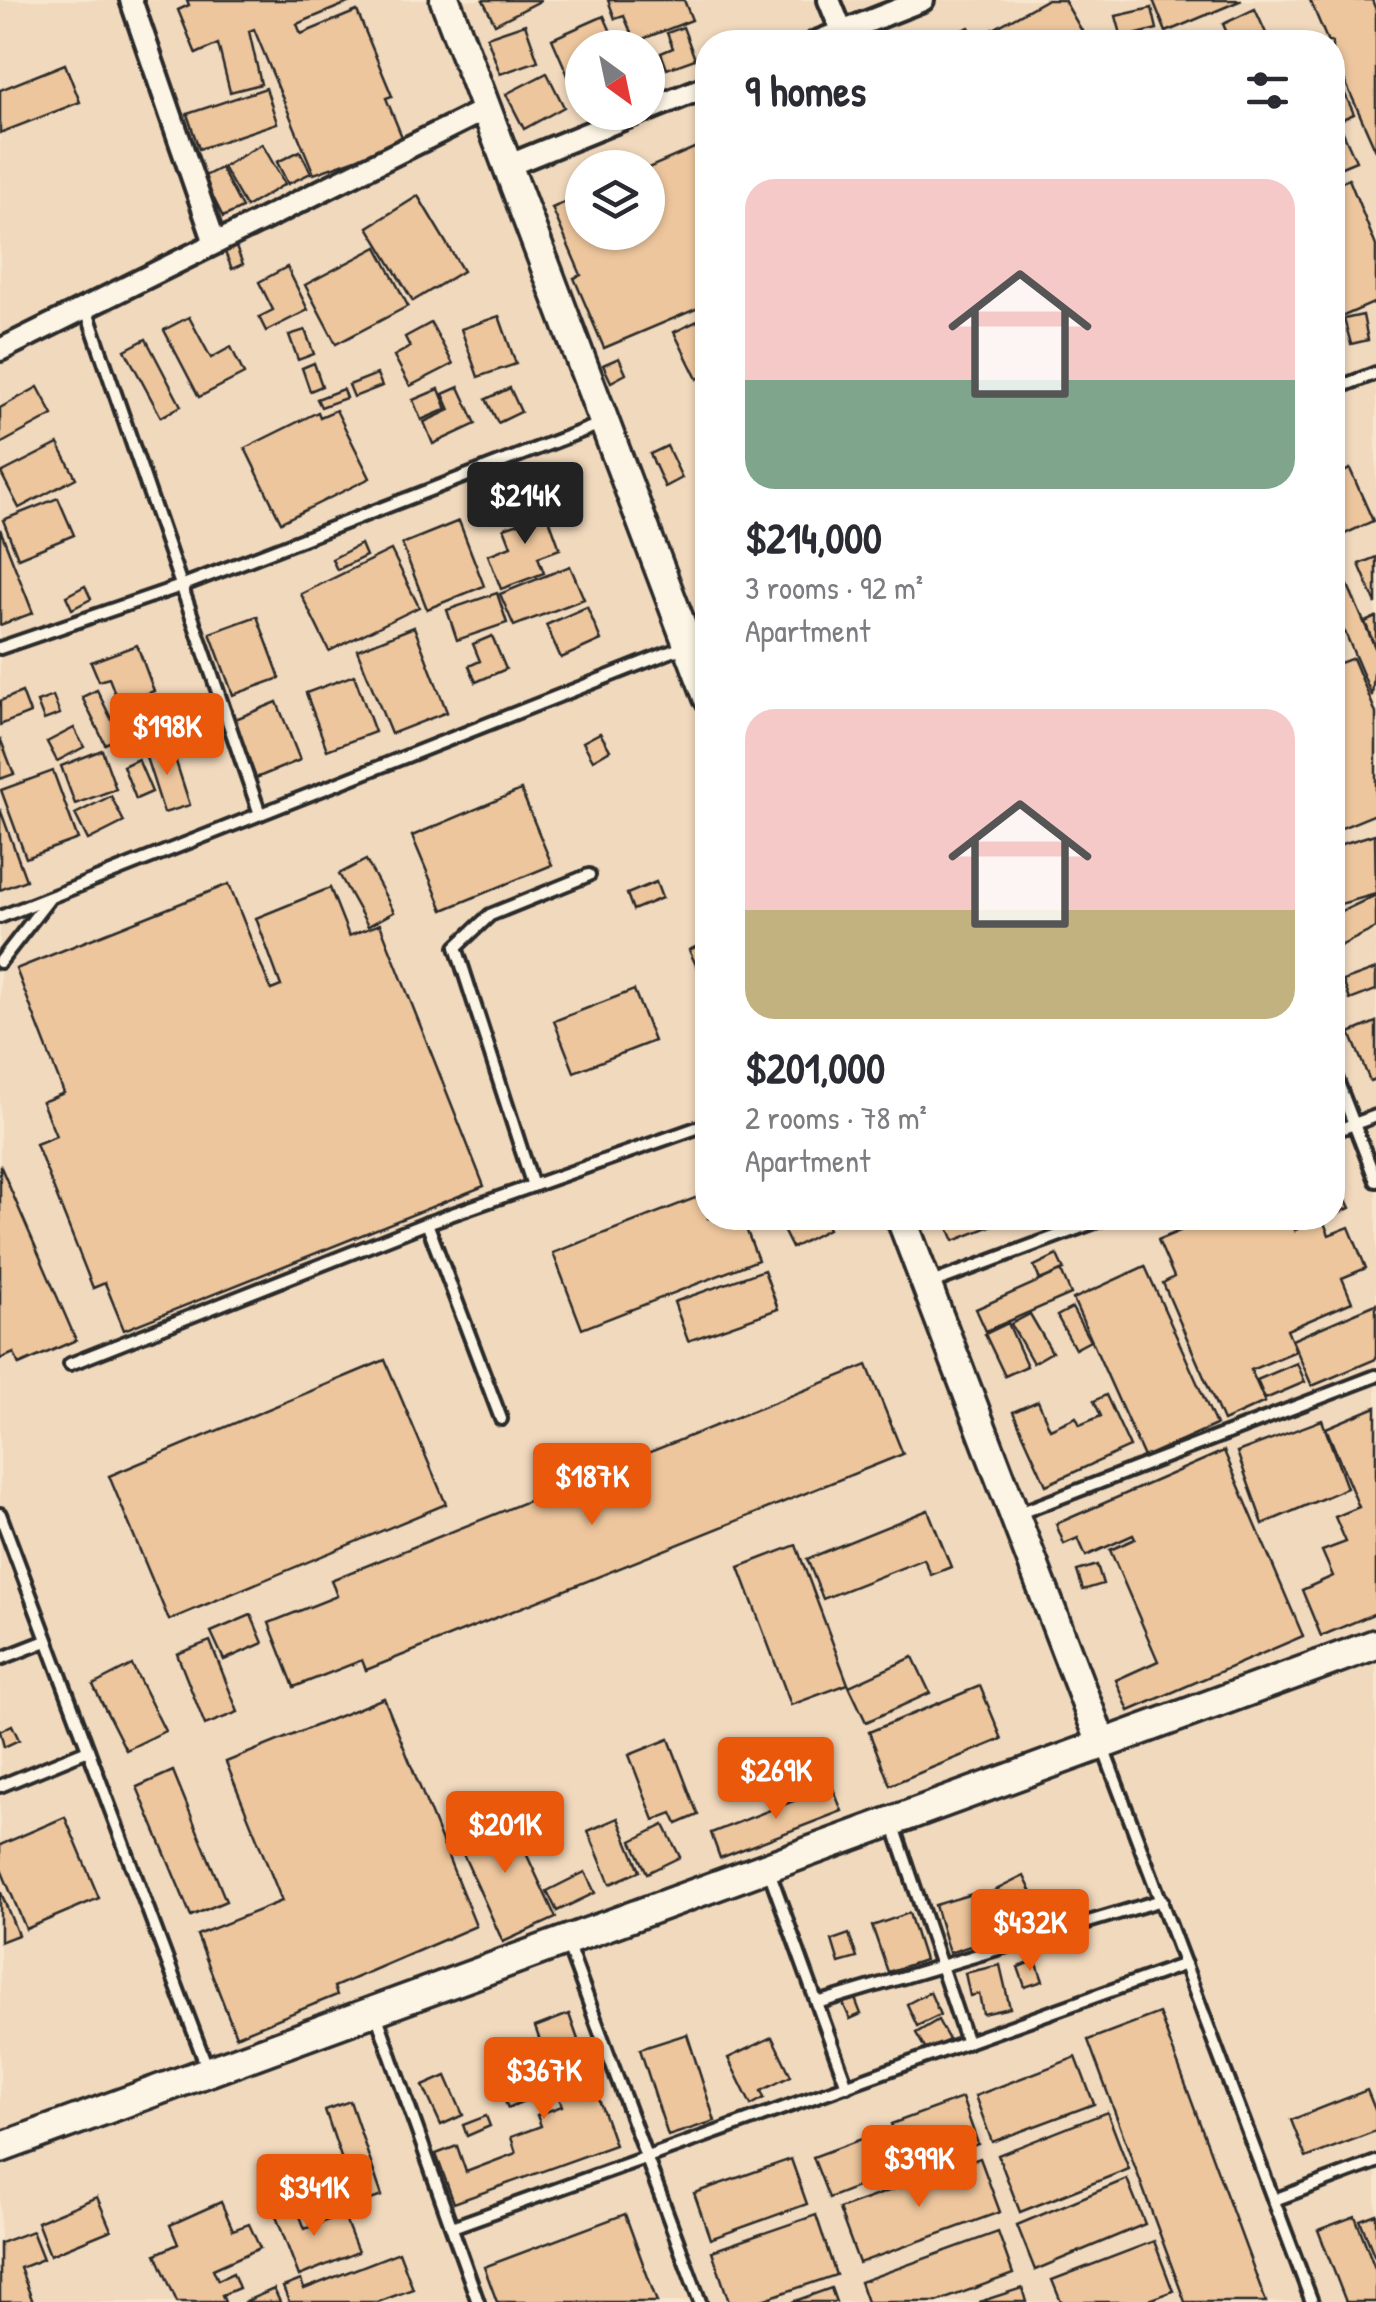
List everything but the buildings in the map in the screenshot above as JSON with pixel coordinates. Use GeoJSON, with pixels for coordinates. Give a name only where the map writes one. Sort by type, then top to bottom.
{"type":"FeatureCollection","features":[{"type":"Feature","properties":{"kind":"street"},"geometry":{"type":"LineString","coordinates":[[130,0],[215,243]]}},
{"type":"Feature","properties":{"kind":"street"},"geometry":{"type":"LineString","coordinates":[[444,0],[604,423],[695,634]]}},
{"type":"Feature","properties":{"kind":"street"},"geometry":{"type":"LineString","coordinates":[[829,0],[841,30]]}},
{"type":"Feature","properties":{"kind":"street"},"geometry":{"type":"LineString","coordinates":[[847,30],[923,0]]}},
{"type":"Feature","properties":{"kind":"street"},"geometry":{"type":"LineString","coordinates":[[665,103],[695,91]]}},
{"type":"Feature","properties":{"kind":"street"},"geometry":{"type":"LineString","coordinates":[[0,350],[486,109]]}},
{"type":"Feature","properties":{"kind":"street"},"geometry":{"type":"LineString","coordinates":[[506,166],[595,130]]}},
{"type":"Feature","properties":{"kind":"street"},"geometry":{"type":"LineString","coordinates":[[905,1230],[1102,1744]]}},
{"type":"Feature","properties":{"kind":"street"},"geometry":{"type":"LineString","coordinates":[[0,2148],[1376,1644]]}},
{"type":"Feature","properties":{"kind":"lane"},"geometry":{"type":"LineString","coordinates":[[86,308],[260,814]]}},
{"type":"Feature","properties":{"kind":"lane"},"geometry":{"type":"LineString","coordinates":[[1345,385],[1376,373]]}},
{"type":"Feature","properties":{"kind":"lane"},"geometry":{"type":"LineString","coordinates":[[0,648],[181,586],[604,423]]}},
{"type":"Feature","properties":{"kind":"lane"},"geometry":{"type":"LineString","coordinates":[[0,916],[695,642]]}},
{"type":"Feature","properties":{"kind":"lane"},"geometry":{"type":"LineString","coordinates":[[533,1186],[456,946],[490,915],[589,875]]}},
{"type":"Feature","properties":{"kind":"lane"},"geometry":{"type":"LineString","coordinates":[[0,962],[51,896]]}},
{"type":"Feature","properties":{"kind":"lane"},"geometry":{"type":"LineString","coordinates":[[1345,1101],[1376,1181]]}},
{"type":"Feature","properties":{"kind":"lane"},"geometry":{"type":"LineString","coordinates":[[1345,1127],[1376,1116]]}},
{"type":"Feature","properties":{"kind":"lane"},"geometry":{"type":"LineString","coordinates":[[70,1364],[427,1223],[695,1129]]}},
{"type":"Feature","properties":{"kind":"lane"},"geometry":{"type":"LineString","coordinates":[[427,1223],[501,1419]]}},
{"type":"Feature","properties":{"kind":"lane"},"geometry":{"type":"LineString","coordinates":[[926,1285],[1074,1230]]}},
{"type":"Feature","properties":{"kind":"lane"},"geometry":{"type":"LineString","coordinates":[[1016,1514],[1376,1376]]}},
{"type":"Feature","properties":{"kind":"lane"},"geometry":{"type":"LineString","coordinates":[[0,1514],[208,2071]]}},
{"type":"Feature","properties":{"kind":"lane"},"geometry":{"type":"LineString","coordinates":[[0,1659],[46,1641]]}},
{"type":"Feature","properties":{"kind":"lane"},"geometry":{"type":"LineString","coordinates":[[1102,1744],[1312,2302]]}},
{"type":"Feature","properties":{"kind":"lane"},"geometry":{"type":"LineString","coordinates":[[0,1786],[88,1750]]}},
{"type":"Feature","properties":{"kind":"lane"},"geometry":{"type":"LineString","coordinates":[[892,1822],[967,2042]]}},
{"type":"Feature","properties":{"kind":"lane"},"geometry":{"type":"LineString","coordinates":[[768,1868],[847,2086]]}},
{"type":"Feature","properties":{"kind":"lane"},"geometry":{"type":"LineString","coordinates":[[817,2002],[1162,1900]]}},
{"type":"Feature","properties":{"kind":"lane"},"geometry":{"type":"LineString","coordinates":[[565,1938],[700,2302]]}},
{"type":"Feature","properties":{"kind":"lane"},"geometry":{"type":"LineString","coordinates":[[452,2227],[1185,1964]]}},
{"type":"Feature","properties":{"kind":"lane"},"geometry":{"type":"LineString","coordinates":[[375,2010],[478,2302]]}},
{"type":"Feature","properties":{"kind":"lane"},"geometry":{"type":"LineString","coordinates":[[1274,2200],[1376,2162]]}},
{"type":"Feature","properties":{"kind":"shaded area"},"geometry":{"type":"Polygon","coordinates":[[[0,0],[1376,0],[1376,2302],[0,2302],[0,0]]]}}]}
